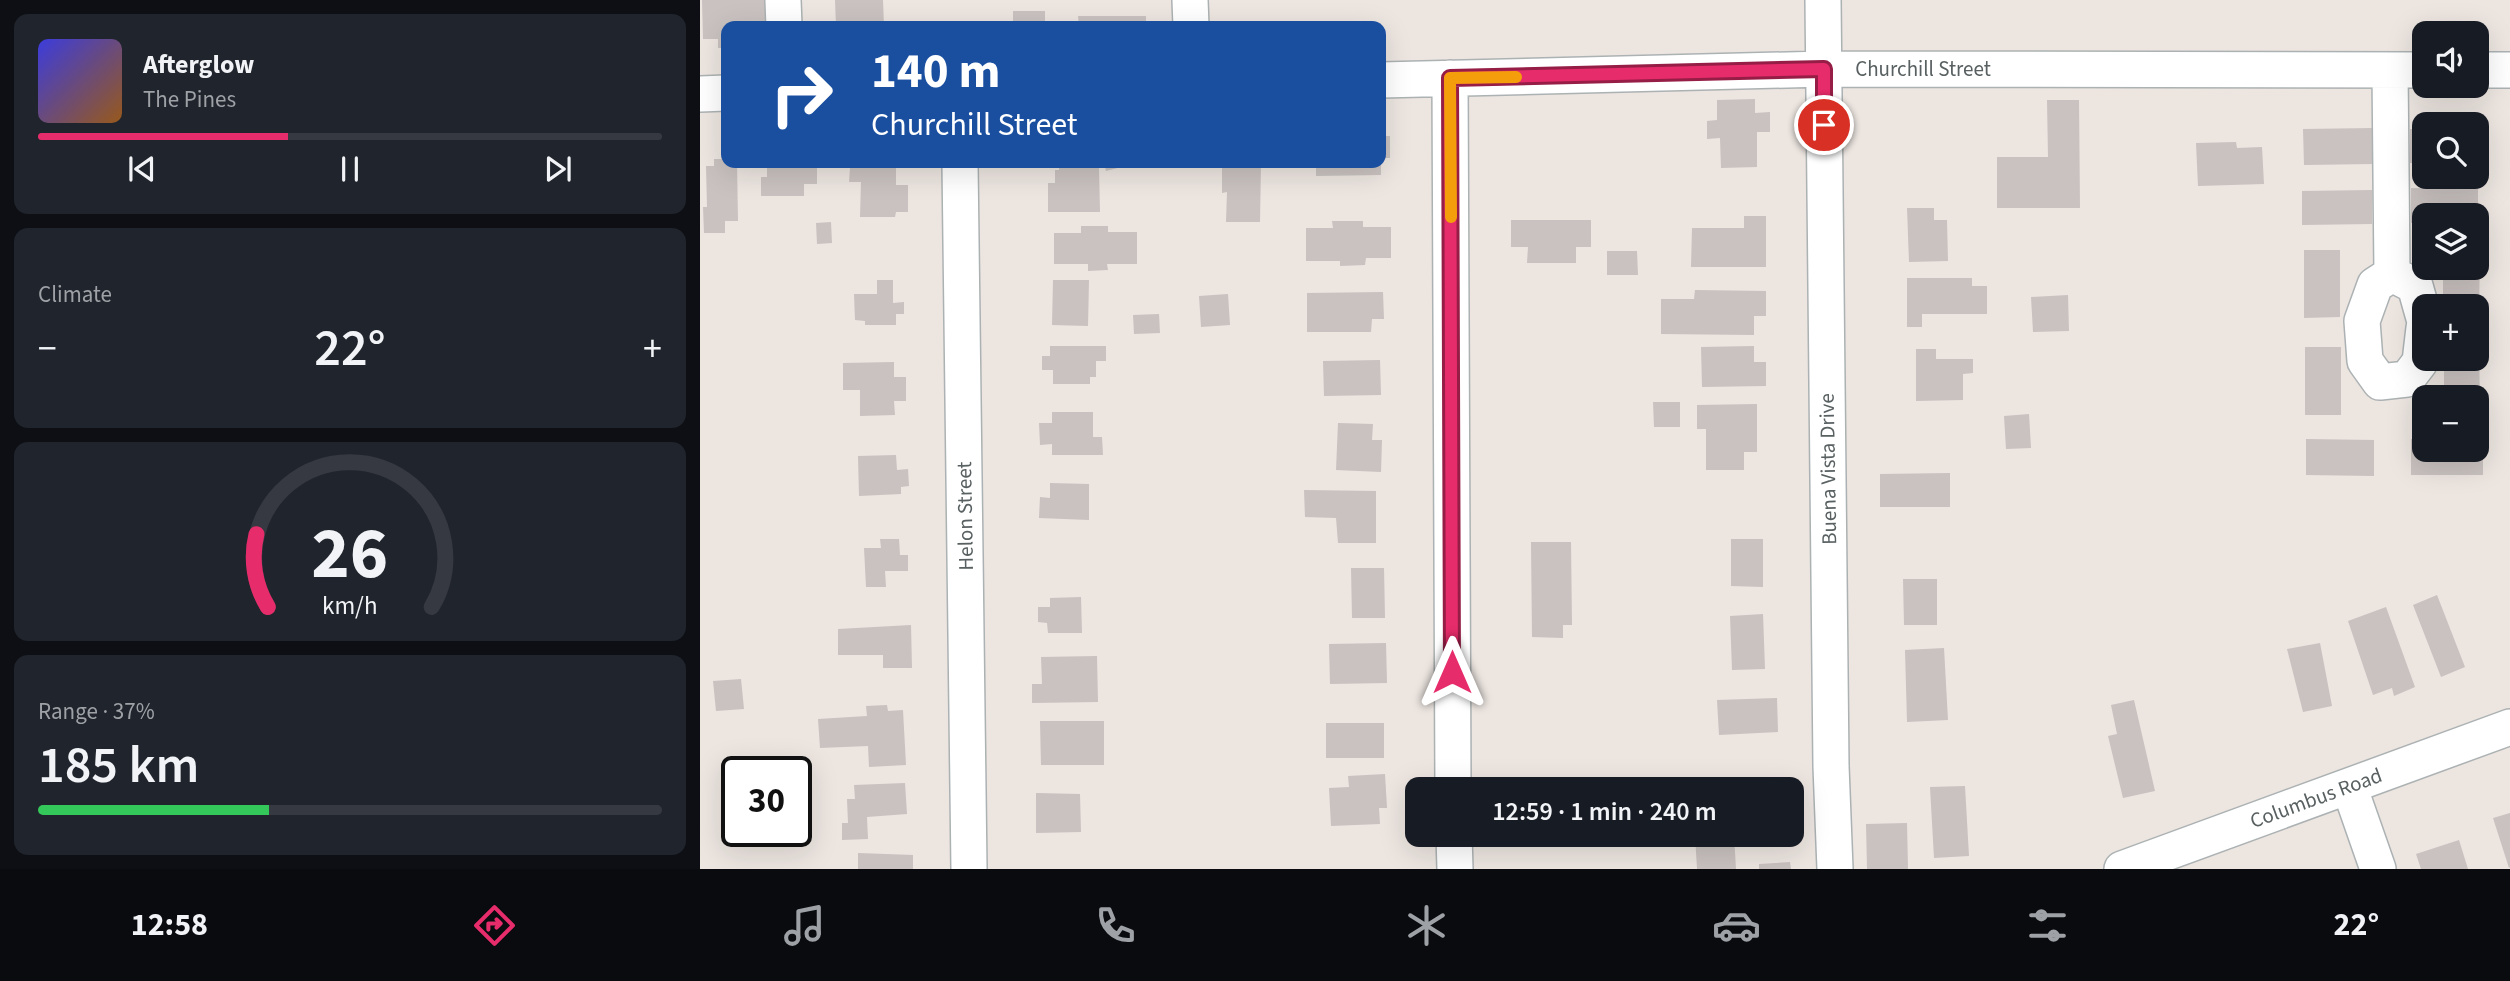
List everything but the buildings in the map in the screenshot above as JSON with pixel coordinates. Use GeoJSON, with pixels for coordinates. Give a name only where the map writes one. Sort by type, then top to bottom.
{"type":"FeatureCollection","features":[{"type":"Feature","properties":{"kind":"street"},"geometry":{"type":"LineString","coordinates":[[783,0],[784,21]]}},
{"type":"Feature","properties":{"kind":"street"},"geometry":{"type":"LineString","coordinates":[[1190,0],[1191,21]]}},
{"type":"Feature","properties":{"kind":"street","name":"Buena Vista Drive"},"geometry":{"type":"LineString","coordinates":[[1823,0],[1831,766],[1835,869]]}},
{"type":"Feature","properties":{"kind":"street","name":"Churchill Street"},"geometry":{"type":"LineString","coordinates":[[1386,80],[1824,69],[2407,70]]}},
{"type":"Feature","properties":{"kind":"street"},"geometry":{"type":"LineString","coordinates":[[2489,70],[2510,69]]}},
{"type":"Feature","properties":{"kind":"street"},"geometry":{"type":"LineString","coordinates":[[2392,274],[2407,70]]}},
{"type":"Feature","properties":{"kind":"street"},"geometry":{"type":"LineString","coordinates":[[1450,78],[1453,777]]}},
{"type":"Feature","properties":{"kind":"street"},"geometry":{"type":"LineString","coordinates":[[700,94],[721,93]]}},
{"type":"Feature","properties":{"kind":"street","name":"Helon Street"},"geometry":{"type":"LineString","coordinates":[[960,168],[969,869]]}},
{"type":"Feature","properties":{"kind":"street"},"geometry":{"type":"LineString","coordinates":[[2392,274],[2415,286],[2417,294]]}},
{"type":"Feature","properties":{"kind":"street"},"geometry":{"type":"LineString","coordinates":[[2392,274],[2375,285],[2362,321],[2365,361],[2380,382],[2407,379],[2413,371]]}},
{"type":"Feature","properties":{"kind":"street","name":"Columbus Road"},"geometry":{"type":"LineString","coordinates":[[2122,869],[2510,727]]}},
{"type":"Feature","properties":{"kind":"street"},"geometry":{"type":"LineString","coordinates":[[2349,786],[2378,869]]}},
{"type":"Feature","properties":{"kind":"street"},"geometry":{"type":"LineString","coordinates":[[1454,847],[1455,869]]}},
{"type":"Feature","properties":{"kind":"slow traffic"},"geometry":{"type":"LineString","coordinates":[[1451,217],[1450,78],[1516,77]]}},
{"type":"Feature","properties":{"kind":"route"},"geometry":{"type":"LineString","coordinates":[[1452,672],[1450,78],[1824,69],[1824,125]]}}]}
